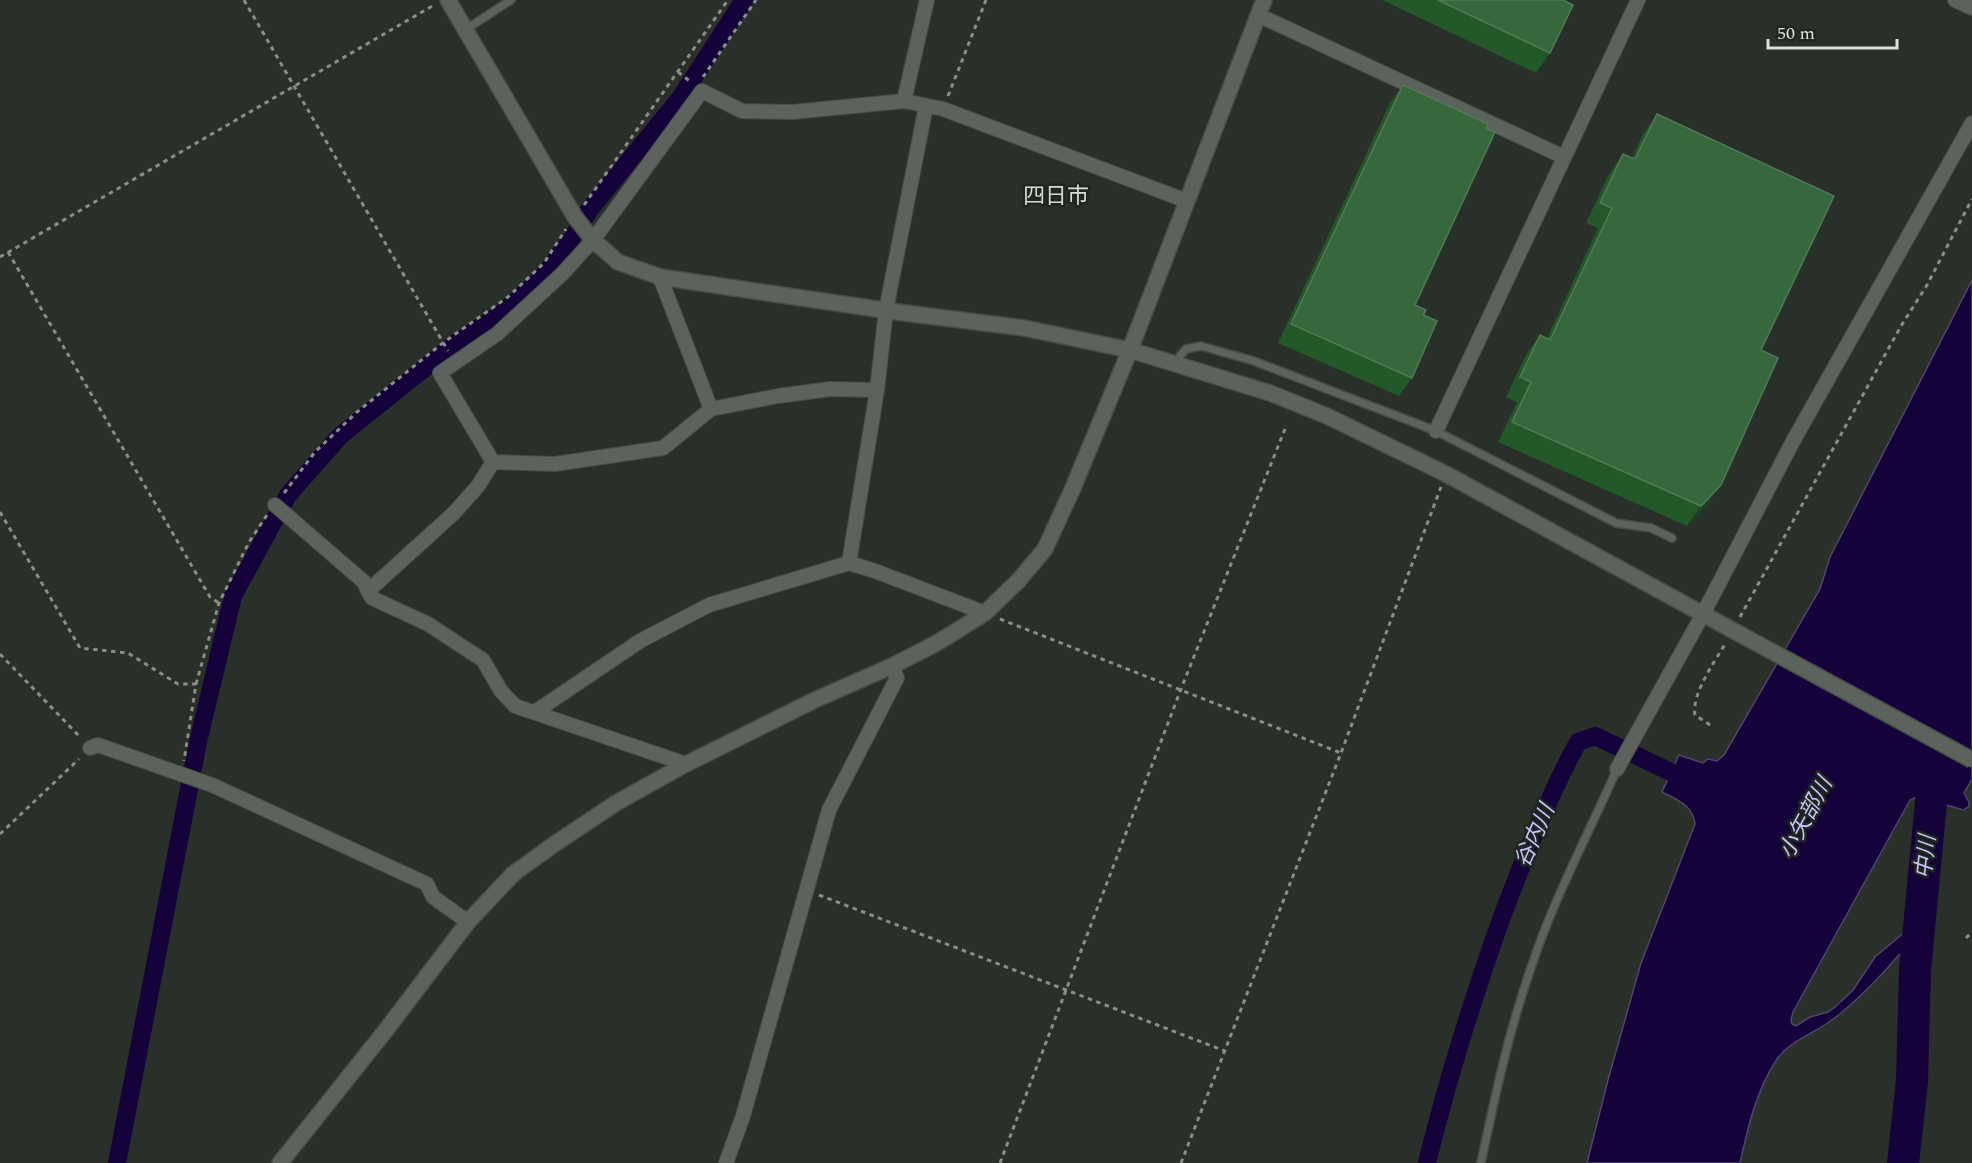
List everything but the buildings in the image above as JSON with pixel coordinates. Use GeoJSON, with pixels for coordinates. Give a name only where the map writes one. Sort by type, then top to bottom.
{"type":"FeatureCollection","features":[{"type":"Feature","properties":{"kind":"street"},"geometry":{"type":"LineString","coordinates":[[448,0],[575,218],[590,236],[618,262],[660,277],[1024,328],[1130,350],[1270,393],[1308,408],[1446,474],[1972,760]]}},
{"type":"Feature","properties":{"kind":"street"},"geometry":{"type":"LineString","coordinates":[[904,101],[927,0]]}},
{"type":"Feature","properties":{"kind":"street"},"geometry":{"type":"LineString","coordinates":[[1436,431],[1638,0]]}},
{"type":"Feature","properties":{"kind":"street"},"geometry":{"type":"LineString","coordinates":[[1954,0],[1972,8]]}},
{"type":"Feature","properties":{"kind":"street"},"geometry":{"type":"LineString","coordinates":[[279,1163],[386,1030],[468,922],[513,874],[616,803],[686,764],[937,643],[984,613],[1019,580],[1045,549],[1073,488],[1130,350],[1261,7],[1564,157]]}},
{"type":"Feature","properties":{"kind":"street"},"geometry":{"type":"LineString","coordinates":[[493,462],[440,373],[497,334],[563,273],[702,91],[742,111],[793,112],[904,101],[942,109],[1187,201]]}},
{"type":"Feature","properties":{"kind":"street"},"geometry":{"type":"LineString","coordinates":[[849,563],[877,390],[886,310],[926,106]]}},
{"type":"Feature","properties":{"kind":"street"},"geometry":{"type":"LineString","coordinates":[[1617,769],[1707,617],[1792,444],[1972,123]]}},
{"type":"Feature","properties":{"kind":"street"},"geometry":{"type":"LineString","coordinates":[[660,277],[711,409]]}},
{"type":"Feature","properties":{"kind":"street"},"geometry":{"type":"LineString","coordinates":[[493,462],[555,464],[663,448],[711,409],[830,388],[877,390]]}},
{"type":"Feature","properties":{"kind":"street"},"geometry":{"type":"LineString","coordinates":[[368,591],[454,513],[478,486],[493,462]]}},
{"type":"Feature","properties":{"kind":"street"},"geometry":{"type":"LineString","coordinates":[[274,505],[364,582],[372,598],[428,624],[483,660],[501,691],[515,706],[686,764]]}},
{"type":"Feature","properties":{"kind":"street"},"geometry":{"type":"LineString","coordinates":[[535,712],[640,641],[709,605],[849,563],[984,613]]}},
{"type":"Feature","properties":{"kind":"street"},"geometry":{"type":"LineString","coordinates":[[726,1163],[743,1116],[829,810],[897,678],[892,666]]}},
{"type":"Feature","properties":{"kind":"street"},"geometry":{"type":"LineString","coordinates":[[90,748],[98,745],[212,785],[427,884],[433,897],[468,922]]}},
{"type":"Feature","properties":{"kind":"lane"},"geometry":{"type":"LineString","coordinates":[[465,30],[511,0]]}},
{"type":"Feature","properties":{"kind":"lane"},"geometry":{"type":"LineString","coordinates":[[1177,365],[1186,349],[1201,346],[1254,361],[1436,431],[1616,523],[1651,528],[1672,538]]}},
{"type":"Feature","properties":{"kind":"lane"},"geometry":{"type":"LineString","coordinates":[[1480,1163],[1506,1045],[1532,963],[1617,769]]}},
{"type":"Feature","properties":{"kind":"path"},"geometry":{"type":"LineString","coordinates":[[244,0],[455,363]]}},
{"type":"Feature","properties":{"kind":"path"},"geometry":{"type":"LineString","coordinates":[[0,257],[443,0]]}},
{"type":"Feature","properties":{"kind":"path"},"geometry":{"type":"LineString","coordinates":[[189,776],[196,684],[219,603],[249,542],[274,505],[315,452],[357,412],[444,342],[507,297],[544,263],[728,0]]}},
{"type":"Feature","properties":{"kind":"path"},"geometry":{"type":"LineString","coordinates":[[702,91],[702,81],[712,62],[756,0]]}},
{"type":"Feature","properties":{"kind":"path"},"geometry":{"type":"LineString","coordinates":[[942,109],[986,0]]}},
{"type":"Feature","properties":{"kind":"path"},"geometry":{"type":"LineString","coordinates":[[1739,618],[1895,337],[1927,285],[1972,199]]}},
{"type":"Feature","properties":{"kind":"path"},"geometry":{"type":"LineString","coordinates":[[8,252],[210,597],[219,603]]}},
{"type":"Feature","properties":{"kind":"path"},"geometry":{"type":"LineString","coordinates":[[1000,1163],[1181,689],[1285,429]]}},
{"type":"Feature","properties":{"kind":"path"},"geometry":{"type":"LineString","coordinates":[[1181,1163],[1341,753],[1446,474]]}},
{"type":"Feature","properties":{"kind":"path"},"geometry":{"type":"LineString","coordinates":[[0,512],[80,648],[128,653],[178,684],[196,684]]}},
{"type":"Feature","properties":{"kind":"path"},"geometry":{"type":"LineString","coordinates":[[984,613],[1341,753]]}},
{"type":"Feature","properties":{"kind":"path"},"geometry":{"type":"LineString","coordinates":[[1710,725],[1695,715],[1694,710],[1699,691],[1728,639]]}},
{"type":"Feature","properties":{"kind":"path"},"geometry":{"type":"LineString","coordinates":[[0,654],[90,748],[0,834]]}},
{"type":"Feature","properties":{"kind":"path"},"geometry":{"type":"LineString","coordinates":[[806,890],[1225,1051]]}},
{"type":"Feature","properties":{"kind":"path"},"geometry":{"type":"LineString","coordinates":[[1966,938],[1972,932]]}},
{"type":"Feature","properties":{"kind":"water","name":"小矢部川"},"geometry":{"type":"Polygon","coordinates":[[[1972,280],[1972,779],[1964,793],[1969,806],[1964,810],[1917,797],[1910,800],[1793,1012],[1792,1024],[1796,1026],[1810,1017],[1828,1012],[1835,1007],[1853,990],[1875,957],[1905,932],[1905,955],[1899,955],[1866,991],[1839,1015],[1794,1043],[1777,1059],[1758,1096],[1740,1163],[1587,1163],[1641,963],[1695,824],[1694,817],[1688,808],[1662,792],[1679,755],[1703,763],[1708,759],[1717,761],[1724,755],[1820,589],[1830,557],[1972,280]]]}},
{"type":"Feature","properties":{"kind":"waterway"},"geometry":{"type":"LineString","coordinates":[[117,1163],[198,742],[233,596],[288,495],[340,436],[457,342],[501,314],[541,279],[571,240],[590,209],[681,97],[744,0]]}},
{"type":"Feature","properties":{"kind":"waterway","name":"谷内川"},"geometry":{"type":"LineString","coordinates":[[1427,1163],[1460,1041],[1500,922],[1546,808],[1578,742],[1595,736],[1692,782]]}},
{"type":"Feature","properties":{"kind":"waterway","name":"中川"},"geometry":{"type":"LineString","coordinates":[[1903,1163],[1912,1081],[1915,970],[1935,760]]}},
{"type":"Feature","properties":{"kind":"district","name":"四日市"},"geometry":{"type":"Point","coordinates":[1056,196]}}]}
